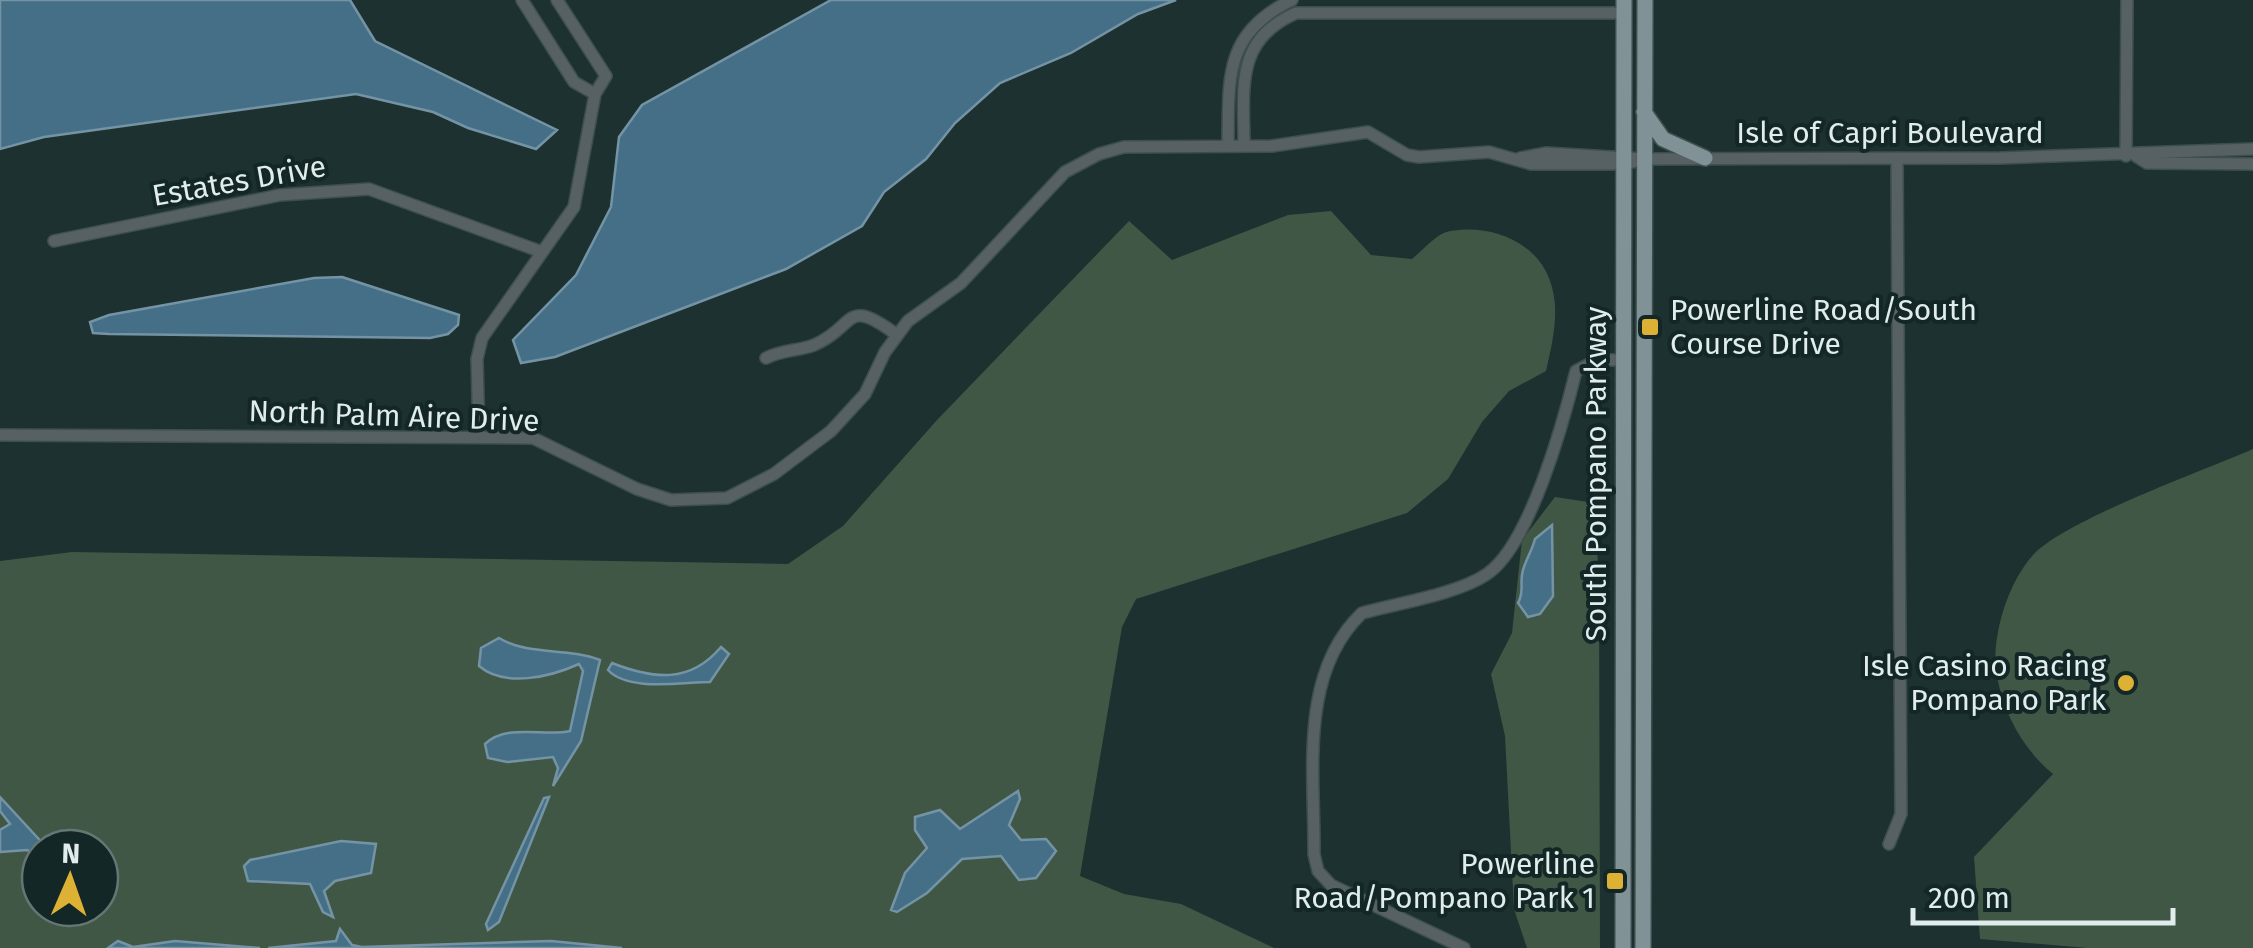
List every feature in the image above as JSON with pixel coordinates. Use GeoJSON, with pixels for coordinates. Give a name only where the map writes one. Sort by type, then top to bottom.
{"type":"FeatureCollection","features":[{"type":"Feature","properties":{"kind":"main road","name":"South Pompano Parkway"},"geometry":{"type":"LineString","coordinates":[[1643,948],[1645,0]]}},
{"type":"Feature","properties":{"kind":"main road","name":"South Pompano Parkway"},"geometry":{"type":"LineString","coordinates":[[1622,948],[1624,7]]}},
{"type":"Feature","properties":{"kind":"main road"},"geometry":{"type":"LineString","coordinates":[[1644,112],[1663,138],[1705,158]]}},
{"type":"Feature","properties":{"kind":"main road"},"geometry":{"type":"LineString","coordinates":[[1623,360],[1636,382],[1636,465],[1644,486]]}},
{"type":"Feature","properties":{"kind":"street"},"geometry":{"type":"LineString","coordinates":[[522,0],[574,82],[595,94]]}},
{"type":"Feature","properties":{"kind":"street"},"geometry":{"type":"LineString","coordinates":[[479,437],[477,359],[482,338],[566,220],[580,191],[595,94],[606,76],[556,0]]}},
{"type":"Feature","properties":{"kind":"street"},"geometry":{"type":"LineString","coordinates":[[1228,146],[1229,87],[1242,40],[1255,22],[1292,0]]}},
{"type":"Feature","properties":{"kind":"street"},"geometry":{"type":"LineString","coordinates":[[2127,0],[2131,156]]}},
{"type":"Feature","properties":{"kind":"street"},"geometry":{"type":"LineString","coordinates":[[1244,146],[1247,62],[1255,42],[1296,13],[1427,6],[1624,7]]}},
{"type":"Feature","properties":{"kind":"street","name":"North Palm Aire Drive"},"geometry":{"type":"LineString","coordinates":[[0,435],[534,438],[637,489],[671,500],[728,498],[753,488],[831,431],[865,394],[908,320],[961,284],[1064,172],[1078,163],[1124,147],[1244,146],[1368,132],[1407,155],[1490,152],[1531,164],[1644,158]]}},
{"type":"Feature","properties":{"kind":"street","name":"Isle of Capri Boulevard"},"geometry":{"type":"LineString","coordinates":[[1644,158],[2131,156],[2253,149]]}},
{"type":"Feature","properties":{"kind":"street","name":"Isle of Capri Boulevard"},"geometry":{"type":"LineString","coordinates":[[2131,156],[2147,163],[2253,164]]}},
{"type":"Feature","properties":{"kind":"street"},"geometry":{"type":"LineString","coordinates":[[1889,844],[1902,814],[1897,158]]}},
{"type":"Feature","properties":{"kind":"street","name":"Estates Drive"},"geometry":{"type":"LineString","coordinates":[[54,241],[280,195],[370,189],[542,252]]}},
{"type":"Feature","properties":{"kind":"street"},"geometry":{"type":"LineString","coordinates":[[766,358],[818,343],[845,319],[857,315],[874,318],[897,335]]}},
{"type":"Feature","properties":{"kind":"street"},"geometry":{"type":"LineString","coordinates":[[1464,948],[1331,885],[1318,871],[1314,854],[1316,699],[1349,626],[1362,613],[1478,579],[1501,561],[1552,465],[1576,371],[1597,360],[1623,360]]}},
{"type":"Feature","properties":{"kind":"street"},"geometry":{"type":"LineString","coordinates":[[1623,854],[1644,855]]}},
{"type":"Feature","properties":{"kind":"green space"},"geometry":{"type":"Polygon","coordinates":[[[1331,211],[1371,255],[1412,259],[1445,232],[1465,229],[1495,233],[1533,254],[1553,289],[1553,336],[1546,371],[1509,391],[1482,422],[1448,479],[1407,513],[1136,599],[1122,627],[1080,876],[1124,894],[1181,904],[1274,948],[0,948],[0,561],[72,552],[788,564],[843,526],[937,420],[1129,221],[1172,260],[1288,215],[1331,211]]]}},
{"type":"Feature","properties":{"kind":"green space","name":"Isle Casino Racing Pompano Park"},"geometry":{"type":"Polygon","coordinates":[[[2253,449],[2253,948],[2087,948],[1980,939],[1974,857],[2053,774],[2017,731],[1997,677],[1998,630],[2015,581],[2033,555],[2074,527],[2253,449]]]}},
{"type":"Feature","properties":{"kind":"green space"},"geometry":{"type":"Polygon","coordinates":[[[1555,497],[1595,503],[1599,586],[1600,948],[1527,948],[1514,909],[1505,736],[1491,674],[1512,633],[1522,540],[1555,497]]]}},
{"type":"Feature","properties":{"kind":"water"},"geometry":{"type":"Polygon","coordinates":[[[0,0],[350,0],[375,41],[557,130],[536,149],[468,128],[433,112],[356,94],[44,137],[0,149],[0,0]]]}},
{"type":"Feature","properties":{"kind":"water"},"geometry":{"type":"Polygon","coordinates":[[[831,0],[1176,0],[1138,14],[1071,53],[1000,83],[955,123],[926,159],[884,192],[862,226],[786,269],[555,357],[521,363],[513,340],[576,275],[611,207],[619,137],[642,105],[831,0]]]}},
{"type":"Feature","properties":{"kind":"water"},"geometry":{"type":"Polygon","coordinates":[[[342,277],[459,315],[458,325],[448,334],[430,338],[109,334],[93,333],[90,322],[109,315],[314,278],[342,277]]]}},
{"type":"Feature","properties":{"kind":"water"},"geometry":{"type":"Polygon","coordinates":[[[1552,525],[1553,596],[1540,614],[1528,617],[1518,603],[1523,570],[1535,539],[1552,525]]]}},
{"type":"Feature","properties":{"kind":"water"},"geometry":{"type":"Polygon","coordinates":[[[499,638],[523,647],[600,660],[581,741],[553,786],[558,768],[553,757],[507,762],[488,758],[485,744],[515,732],[570,731],[583,671],[579,664],[528,678],[490,673],[479,666],[481,648],[499,638]]]}},
{"type":"Feature","properties":{"kind":"water"},"geometry":{"type":"Polygon","coordinates":[[[721,647],[729,654],[710,682],[642,683],[617,677],[608,670],[612,663],[656,675],[684,673],[721,647]]]}},
{"type":"Feature","properties":{"kind":"water"},"geometry":{"type":"Polygon","coordinates":[[[1018,791],[1020,799],[1009,825],[1021,840],[1046,839],[1056,851],[1036,878],[1019,880],[1001,856],[962,859],[927,893],[897,912],[891,910],[905,873],[927,848],[915,830],[915,817],[940,810],[960,829],[1018,791]]]}},
{"type":"Feature","properties":{"kind":"water"},"geometry":{"type":"Polygon","coordinates":[[[0,797],[29,828],[20,828],[20,851],[0,852],[0,830],[10,824],[0,811],[0,797]]]}},
{"type":"Feature","properties":{"kind":"water"},"geometry":{"type":"Polygon","coordinates":[[[549,797],[499,922],[488,930],[486,924],[544,798],[549,797]]]}},
{"type":"Feature","properties":{"kind":"water"},"geometry":{"type":"Polygon","coordinates":[[[341,841],[376,844],[371,873],[335,881],[324,891],[333,917],[323,912],[310,884],[248,881],[244,866],[250,860],[341,841]]]}},
{"type":"Feature","properties":{"kind":"water"},"geometry":{"type":"Polygon","coordinates":[[[340,929],[352,945],[362,947],[551,941],[622,948],[268,948],[336,941],[340,929]]]}},
{"type":"Feature","properties":{"kind":"water"},"geometry":{"type":"Polygon","coordinates":[[[118,941],[133,947],[175,941],[260,948],[108,948],[118,941]]]}},
{"type":"Feature","properties":{"kind":"place","name":"Powerline Road/South Course Drive"},"geometry":{"type":"Point","coordinates":[1650,327]}},
{"type":"Feature","properties":{"kind":"place","name":"Isle Casino Racing Pompano Park"},"geometry":{"type":"Point","coordinates":[2126,683]}},
{"type":"Feature","properties":{"kind":"place","name":"Powerline Road/Pompano Park 1"},"geometry":{"type":"Point","coordinates":[1615,881]}}]}
